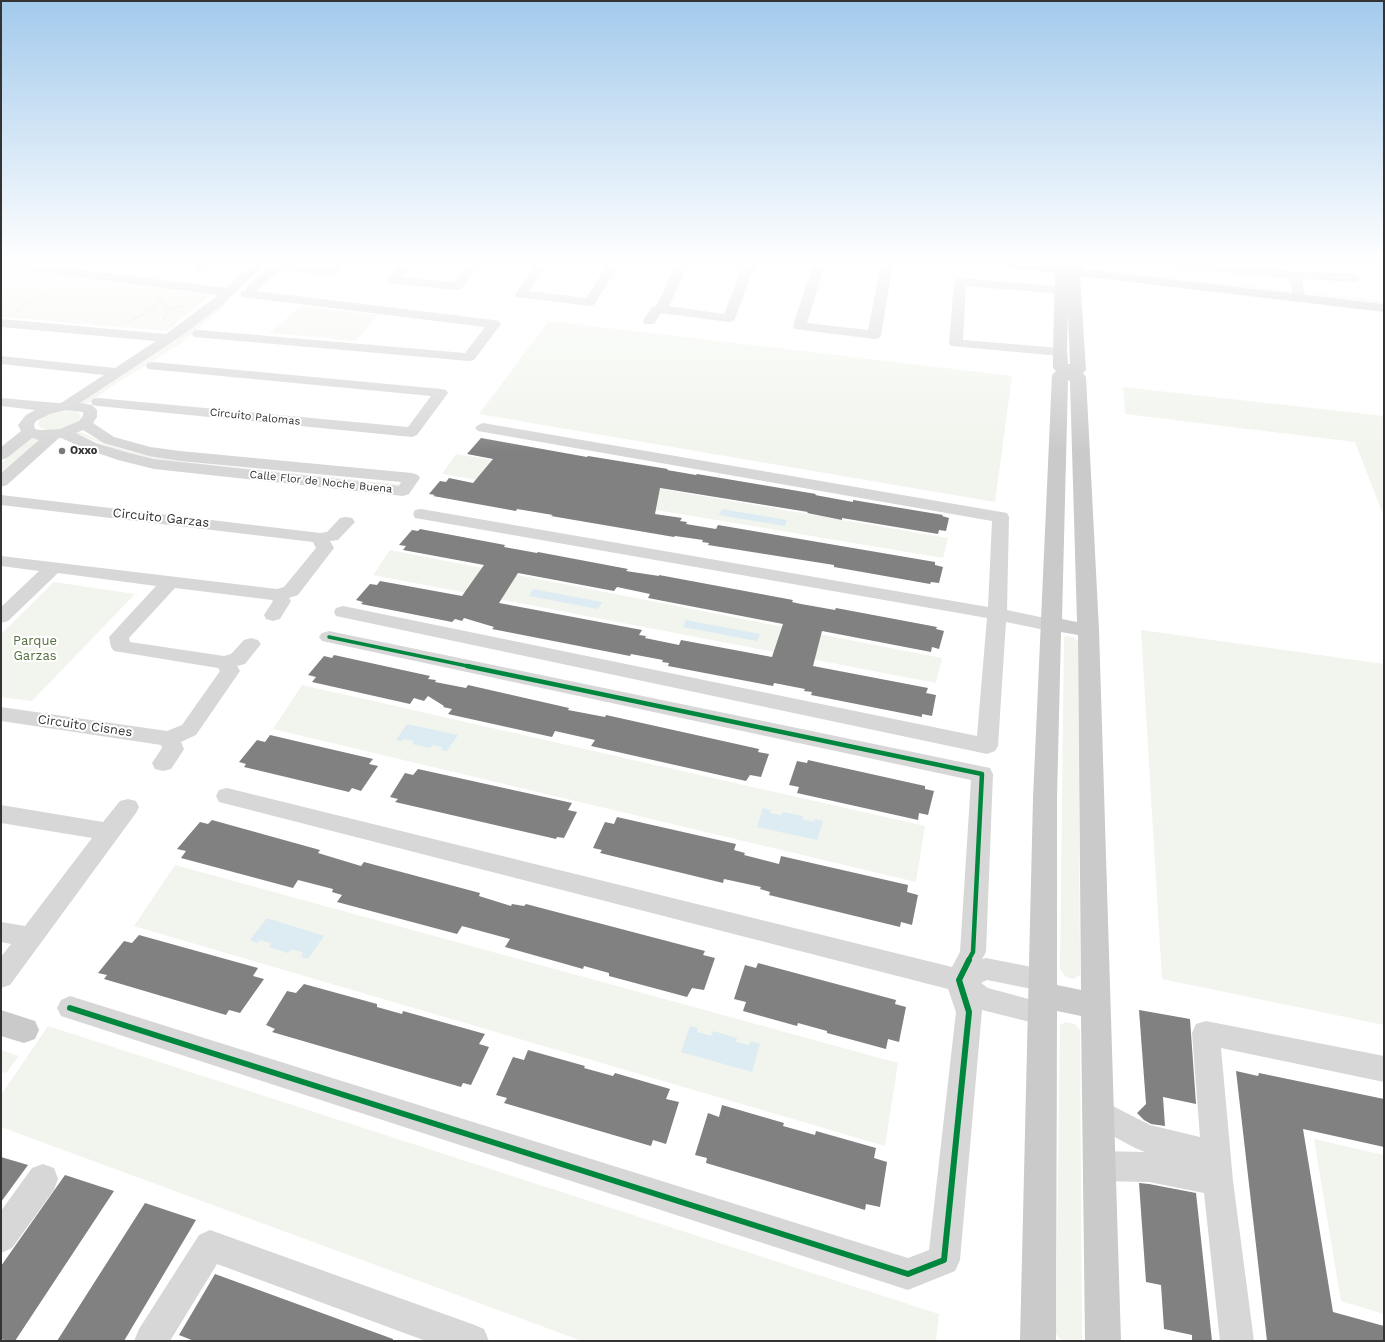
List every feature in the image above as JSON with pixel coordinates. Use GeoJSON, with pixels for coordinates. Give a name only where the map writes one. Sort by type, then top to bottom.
{"type":"FeatureCollection","features":[{"type":"Feature","properties":{"kind":"main road"},"geometry":{"type":"LineString","coordinates":[[1064,327],[1088,630],[1103,1341]]}},
{"type":"Feature","properties":{"kind":"main road"},"geometry":{"type":"LineString","coordinates":[[1038,1341],[1045,798],[1069,327]]}},
{"type":"Feature","properties":{"kind":"main road"},"geometry":{"type":"LineString","coordinates":[[1053,624],[1088,630]]}},
{"type":"Feature","properties":{"kind":"main road"},"geometry":{"type":"LineString","coordinates":[[1042,996],[1095,1006]]}},
{"type":"Feature","properties":{"kind":"street"},"geometry":{"type":"LineString","coordinates":[[53,327],[174,335]]}},
{"type":"Feature","properties":{"kind":"street"},"geometry":{"type":"LineString","coordinates":[[1,455],[46,410],[62,406],[174,335],[185,327]]}},
{"type":"Feature","properties":{"kind":"street"},"geometry":{"type":"LineString","coordinates":[[188,342],[208,327]]}},
{"type":"Feature","properties":{"kind":"street"},"geometry":{"type":"LineString","coordinates":[[199,334],[466,361],[492,327]]}},
{"type":"Feature","properties":{"kind":"street"},"geometry":{"type":"LineString","coordinates":[[803,327],[874,342],[877,327]]}},
{"type":"Feature","properties":{"kind":"street"},"geometry":{"type":"LineString","coordinates":[[956,327],[955,348],[1040,350],[1067,368]]}},
{"type":"Feature","properties":{"kind":"street"},"geometry":{"type":"LineString","coordinates":[[170,354],[147,369],[445,387],[402,445]]}},
{"type":"Feature","properties":{"kind":"street"},"geometry":{"type":"LineString","coordinates":[[1,360],[116,372]]}},
{"type":"Feature","properties":{"kind":"street"},"geometry":{"type":"LineString","coordinates":[[1,482],[58,434],[91,412],[113,391]]}},
{"type":"Feature","properties":{"kind":"street","name":"Circuito Palomas"},"geometry":{"type":"LineString","coordinates":[[1,402],[44,407],[84,407],[91,412],[412,432]]}},
{"type":"Feature","properties":{"kind":"street"},"geometry":{"type":"LineString","coordinates":[[1,411],[28,414],[30,425],[39,436],[58,434]]}},
{"type":"Feature","properties":{"kind":"street","name":"Calle Flor de Noche Buena"},"geometry":{"type":"LineString","coordinates":[[58,434],[124,457],[154,464],[403,491],[412,478],[180,456],[149,451],[109,440],[91,412]]}},
{"type":"Feature","properties":{"kind":"street"},"geometry":{"type":"LineString","coordinates":[[343,612],[987,746],[1001,517],[483,428]]}},
{"type":"Feature","properties":{"kind":"street","name":"Circuito Garzas"},"geometry":{"type":"LineString","coordinates":[[1,500],[204,522],[320,538]]}},
{"type":"Feature","properties":{"kind":"street"},"geometry":{"type":"LineString","coordinates":[[422,514],[996,614],[1040,623],[1053,624]]}},
{"type":"Feature","properties":{"kind":"street"},"geometry":{"type":"LineString","coordinates":[[1,562],[278,595],[291,591],[325,548],[320,538],[332,536],[346,522]]}},
{"type":"Feature","properties":{"kind":"street"},"geometry":{"type":"LineString","coordinates":[[1,617],[53,568]]}},
{"type":"Feature","properties":{"kind":"street"},"geometry":{"type":"LineString","coordinates":[[170,583],[119,637],[121,647],[224,662],[238,659],[251,644]]}},
{"type":"Feature","properties":{"kind":"street"},"geometry":{"type":"LineString","coordinates":[[273,615],[282,601],[278,595]]}},
{"type":"Feature","properties":{"kind":"street"},"geometry":{"type":"LineString","coordinates":[[70,1008],[908,1274],[944,1260],[969,1012],[959,980],[973,952],[982,774],[329,636]]}},
{"type":"Feature","properties":{"kind":"street"},"geometry":{"type":"LineString","coordinates":[[163,763],[173,749],[169,739],[189,730],[230,671],[224,662]]}},
{"type":"Feature","properties":{"kind":"street","name":"Circuito Cisnes"},"geometry":{"type":"LineString","coordinates":[[1,714],[169,739]]}},
{"type":"Feature","properties":{"kind":"street"},"geometry":{"type":"LineString","coordinates":[[228,796],[959,980],[981,998],[1042,996]]}},
{"type":"Feature","properties":{"kind":"street"},"geometry":{"type":"LineString","coordinates":[[1,977],[128,807]]}},
{"type":"Feature","properties":{"kind":"street"},"geometry":{"type":"LineString","coordinates":[[1,814],[108,832]]}},
{"type":"Feature","properties":{"kind":"street"},"geometry":{"type":"LineString","coordinates":[[1,932],[31,937]]}},
{"type":"Feature","properties":{"kind":"street"},"geometry":{"type":"LineString","coordinates":[[1237,1341],[1217,1168],[1206,1033],[1384,1069]]}},
{"type":"Feature","properties":{"kind":"street"},"geometry":{"type":"LineString","coordinates":[[1097,1112],[1145,1138],[1217,1168]]}},
{"type":"Feature","properties":{"kind":"street"},"geometry":{"type":"LineString","coordinates":[[1099,1166],[1217,1168]]}},
{"type":"Feature","properties":{"kind":"street"},"geometry":{"type":"LineString","coordinates":[[1,1238],[43,1179]]}},
{"type":"Feature","properties":{"kind":"street"},"geometry":{"type":"LineString","coordinates":[[150,1341],[210,1246],[472,1341]]}},
{"type":"Feature","properties":{"kind":"path"},"geometry":{"type":"LineString","coordinates":[[168,327],[174,335]]}},
{"type":"Feature","properties":{"kind":"green space"},"geometry":{"type":"Polygon","coordinates":[[[115,327],[172,327],[167,331],[115,327]]]}},
{"type":"Feature","properties":{"kind":"green space"},"geometry":{"type":"Polygon","coordinates":[[[192,327],[200,327],[180,344],[109,388],[91,402],[83,404],[79,403],[173,342],[192,327]]]}},
{"type":"Feature","properties":{"kind":"green space"},"geometry":{"type":"Polygon","coordinates":[[[277,327],[368,327],[356,341],[270,333],[277,327]]]}},
{"type":"Feature","properties":{"kind":"green space"},"geometry":{"type":"Polygon","coordinates":[[[545,327],[596,327],[1012,376],[995,502],[479,414],[545,327]]]}},
{"type":"Feature","properties":{"kind":"green space"},"geometry":{"type":"Polygon","coordinates":[[[1123,387],[1384,416],[1384,517],[1355,442],[1125,414],[1123,387]]]}},
{"type":"Feature","properties":{"kind":"green space"},"geometry":{"type":"Polygon","coordinates":[[[66,410],[75,411],[80,414],[81,418],[76,423],[68,427],[58,429],[48,430],[41,428],[38,424],[40,420],[47,415],[66,410]]]}},
{"type":"Feature","properties":{"kind":"green space"},"geometry":{"type":"Polygon","coordinates":[[[80,432],[113,446],[137,453],[178,461],[405,485],[403,487],[175,462],[135,455],[110,447],[76,433],[80,432]]]}},
{"type":"Feature","properties":{"kind":"green space"},"geometry":{"type":"Polygon","coordinates":[[[31,438],[41,439],[1,472],[1,463],[31,438]]]}},
{"type":"Feature","properties":{"kind":"green space"},"geometry":{"type":"Polygon","coordinates":[[[456,454],[948,538],[943,558],[442,474],[456,454]]]}},
{"type":"Feature","properties":{"kind":"green space"},"geometry":{"type":"Polygon","coordinates":[[[390,550],[942,658],[936,683],[373,575],[390,550]]]}},
{"type":"Feature","properties":{"kind":"green space","name":"Parque Garzas"},"geometry":{"type":"Polygon","coordinates":[[[54,582],[135,594],[32,701],[1,697],[1,634],[54,582]]]}},
{"type":"Feature","properties":{"kind":"green space"},"geometry":{"type":"Polygon","coordinates":[[[1141,630],[1384,664],[1384,1025],[1162,979],[1141,630]]]}},
{"type":"Feature","properties":{"kind":"green space"},"geometry":{"type":"Polygon","coordinates":[[[1064,637],[1073,637],[1078,641],[1080,975],[1074,979],[1066,977],[1060,969],[1064,637]]]}},
{"type":"Feature","properties":{"kind":"green space"},"geometry":{"type":"Polygon","coordinates":[[[302,685],[925,826],[916,882],[273,729],[302,685]]]}},
{"type":"Feature","properties":{"kind":"green space"},"geometry":{"type":"Polygon","coordinates":[[[175,865],[898,1063],[885,1146],[134,926],[175,865]]]}},
{"type":"Feature","properties":{"kind":"green space"},"geometry":{"type":"Polygon","coordinates":[[[1066,1022],[1075,1024],[1080,1030],[1082,1341],[1062,1341],[1056,1334],[1060,1025],[1066,1022]]]}},
{"type":"Feature","properties":{"kind":"green space"},"geometry":{"type":"Polygon","coordinates":[[[48,1026],[939,1314],[936,1341],[582,1341],[1,1127],[1,1095],[48,1026]]]}},
{"type":"Feature","properties":{"kind":"green space"},"geometry":{"type":"Polygon","coordinates":[[[1,1050],[19,1056],[6,1073],[1,1072],[1,1050]]]}},
{"type":"Feature","properties":{"kind":"green space"},"geometry":{"type":"Polygon","coordinates":[[[1314,1139],[1384,1155],[1384,1314],[1341,1301],[1314,1139]]]}},
{"type":"Feature","properties":{"kind":"shaded area"},"geometry":{"type":"Polygon","coordinates":[[[722,509],[787,520],[785,526],[719,515],[722,509]]]}},
{"type":"Feature","properties":{"kind":"shaded area"},"geometry":{"type":"Polygon","coordinates":[[[533,589],[602,602],[598,609],[529,596],[533,589]]]}},
{"type":"Feature","properties":{"kind":"shaded area"},"geometry":{"type":"Polygon","coordinates":[[[686,620],[760,634],[757,641],[683,627],[686,620]]]}},
{"type":"Feature","properties":{"kind":"shaded area"},"geometry":{"type":"Polygon","coordinates":[[[407,724],[458,735],[447,751],[441,750],[442,747],[432,745],[430,748],[412,744],[414,741],[404,739],[402,741],[396,740],[407,724]]]}},
{"type":"Feature","properties":{"kind":"shaded area"},"geometry":{"type":"Polygon","coordinates":[[[763,808],[771,810],[770,813],[781,815],[783,812],[803,816],[802,819],[814,822],[815,819],[823,821],[817,840],[757,827],[763,808]]]}},
{"type":"Feature","properties":{"kind":"shaded area"},"geometry":{"type":"Polygon","coordinates":[[[267,918],[324,936],[308,959],[301,957],[303,953],[292,949],[288,953],[269,947],[271,943],[260,940],[257,943],[250,940],[267,918]]]}},
{"type":"Feature","properties":{"kind":"shaded area"},"geometry":{"type":"Polygon","coordinates":[[[690,1026],[698,1028],[697,1032],[711,1036],[713,1031],[737,1038],[736,1042],[749,1045],[751,1041],[760,1044],[752,1072],[681,1052],[690,1026]]]}},
{"type":"Feature","properties":{"kind":"building"},"geometry":{"type":"Polygon","coordinates":[[[481,438],[587,457],[816,494],[815,495],[853,502],[853,500],[943,515],[942,516],[949,518],[946,531],[939,530],[938,534],[842,518],[842,520],[807,513],[808,512],[660,488],[655,514],[682,518],[680,521],[687,522],[686,524],[716,529],[718,525],[935,562],[935,565],[943,567],[939,583],[931,582],[930,584],[834,567],[834,565],[708,545],[709,543],[702,542],[703,540],[674,537],[517,509],[516,511],[429,494],[440,481],[446,482],[449,478],[473,483],[493,459],[467,454],[481,438]]]}},
{"type":"Feature","properties":{"kind":"building"},"geometry":{"type":"Polygon","coordinates":[[[420,529],[505,545],[504,547],[628,569],[626,571],[659,575],[793,600],[792,602],[801,604],[835,610],[836,608],[937,627],[936,629],[944,631],[939,649],[932,647],[931,652],[822,631],[813,666],[928,688],[926,693],[936,695],[932,716],[922,714],[922,717],[811,695],[812,692],[804,691],[805,689],[774,683],[773,686],[668,666],[669,663],[662,662],[663,660],[631,654],[630,656],[492,629],[494,627],[464,618],[462,621],[455,619],[452,622],[361,604],[363,602],[356,600],[370,584],[377,585],[380,581],[462,596],[484,565],[403,550],[406,546],[399,545],[412,530],[418,531],[420,529]],[[518,573],[499,603],[642,630],[639,635],[646,636],[645,638],[679,645],[681,640],[772,657],[783,624],[648,598],[650,594],[617,587],[614,591],[518,573]]]}},
{"type":"Feature","properties":{"kind":"building"},"geometry":{"type":"Polygon","coordinates":[[[334,655],[430,676],[428,679],[436,680],[435,682],[466,688],[468,685],[569,708],[568,710],[605,717],[606,715],[759,749],[758,752],[769,754],[761,777],[750,775],[746,781],[591,746],[595,740],[555,731],[552,737],[448,714],[452,709],[443,707],[444,706],[428,696],[424,701],[414,698],[410,704],[312,682],[316,677],[308,675],[324,656],[332,658],[334,655]]]}},
{"type":"Feature","properties":{"kind":"building"},"geometry":{"type":"Polygon","coordinates":[[[270,735],[373,759],[369,764],[378,766],[361,791],[352,788],[349,792],[244,767],[246,764],[239,762],[257,740],[265,742],[270,735]]]}},
{"type":"Feature","properties":{"kind":"building"},"geometry":{"type":"Polygon","coordinates":[[[808,760],[925,786],[925,789],[934,791],[928,815],[919,813],[918,820],[797,793],[799,787],[789,785],[797,761],[807,763],[808,760]]]}},
{"type":"Feature","properties":{"kind":"building"},"geometry":{"type":"Polygon","coordinates":[[[418,769],[572,803],[568,810],[577,812],[564,838],[557,837],[556,839],[395,802],[398,799],[390,797],[405,773],[413,775],[418,769]]]}},
{"type":"Feature","properties":{"kind":"building"},"geometry":{"type":"Polygon","coordinates":[[[617,817],[736,844],[734,850],[745,853],[744,855],[779,864],[781,856],[908,885],[907,892],[918,895],[912,925],[901,922],[900,927],[769,895],[770,892],[760,889],[761,887],[724,879],[723,883],[600,853],[602,850],[593,848],[605,822],[614,824],[617,817]]]}},
{"type":"Feature","properties":{"kind":"building"},"geometry":{"type":"Polygon","coordinates":[[[212,820],[320,850],[318,853],[361,866],[364,862],[480,893],[479,896],[511,906],[512,904],[524,906],[526,904],[705,951],[703,955],[715,958],[704,990],[692,988],[687,997],[609,976],[609,973],[584,966],[583,969],[505,947],[510,939],[462,926],[457,934],[337,902],[342,895],[332,892],[333,889],[298,880],[293,888],[181,858],[186,851],[177,849],[200,822],[208,824],[212,820]]]}},
{"type":"Feature","properties":{"kind":"building"},"geometry":{"type":"Polygon","coordinates":[[[139,935],[258,968],[253,976],[264,979],[240,1013],[229,1010],[226,1015],[104,979],[107,975],[98,973],[124,941],[132,943],[139,935]]]}},
{"type":"Feature","properties":{"kind":"building"},"geometry":{"type":"Polygon","coordinates":[[[758,963],[896,1000],[895,1004],[906,1007],[899,1042],[888,1039],[886,1049],[827,1033],[827,1031],[798,1023],[797,1026],[743,1011],[746,1002],[734,999],[745,965],[756,968],[758,963]]]}},
{"type":"Feature","properties":{"kind":"building"},"geometry":{"type":"Polygon","coordinates":[[[304,984],[377,1004],[377,1007],[402,1014],[403,1011],[485,1034],[479,1044],[489,1047],[471,1085],[463,1083],[461,1087],[272,1032],[275,1029],[266,1025],[287,991],[296,993],[304,984]]]}},
{"type":"Feature","properties":{"kind":"building"},"geometry":{"type":"Polygon","coordinates":[[[1139,1010],[1190,1019],[1196,1104],[1163,1097],[1165,1126],[1151,1124],[1137,1113],[1146,1104],[1139,1010]]]}},
{"type":"Feature","properties":{"kind":"building"},"geometry":{"type":"Polygon","coordinates":[[[528,1050],[585,1066],[584,1068],[613,1076],[615,1073],[670,1089],[666,1099],[679,1102],[666,1144],[653,1140],[651,1146],[504,1103],[507,1098],[496,1095],[513,1057],[524,1060],[528,1050]]]}},
{"type":"Feature","properties":{"kind":"building"},"geometry":{"type":"Polygon","coordinates":[[[1236,1071],[1258,1076],[1259,1073],[1384,1099],[1384,1147],[1303,1129],[1333,1312],[1384,1326],[1384,1341],[1267,1341],[1236,1071]]]}},
{"type":"Feature","properties":{"kind":"building"},"geometry":{"type":"Polygon","coordinates":[[[722,1105],[784,1123],[783,1126],[815,1135],[816,1131],[876,1148],[874,1158],[887,1162],[880,1207],[866,1204],[865,1210],[706,1163],[707,1158],[695,1155],[708,1113],[719,1117],[722,1105]]]}},
{"type":"Feature","properties":{"kind":"building"},"geometry":{"type":"Polygon","coordinates":[[[1,1157],[28,1165],[1,1202],[1,1157]]]}},
{"type":"Feature","properties":{"kind":"building"},"geometry":{"type":"Polygon","coordinates":[[[65,1175],[114,1191],[15,1341],[1,1339],[1,1266],[65,1175]]]}},
{"type":"Feature","properties":{"kind":"building"},"geometry":{"type":"Polygon","coordinates":[[[1139,1183],[1196,1193],[1212,1341],[1192,1341],[1192,1335],[1164,1329],[1161,1285],[1146,1282],[1139,1183]]]}},
{"type":"Feature","properties":{"kind":"building"},"geometry":{"type":"Polygon","coordinates":[[[145,1203],[196,1220],[124,1341],[57,1341],[145,1203]]]}},
{"type":"Feature","properties":{"kind":"building"},"geometry":{"type":"Polygon","coordinates":[[[215,1274],[393,1339],[393,1341],[194,1341],[179,1335],[215,1274]]]}},
{"type":"Feature","properties":{"kind":"cycle path"},"geometry":{"type":"LineString","coordinates":[[70,1008],[908,1274],[944,1260],[969,1012],[959,980],[973,952],[982,774],[329,637]]}},
{"type":"Feature","properties":{"kind":"place","name":"Oxxo"},"geometry":{"type":"Point","coordinates":[62,451]}}]}
